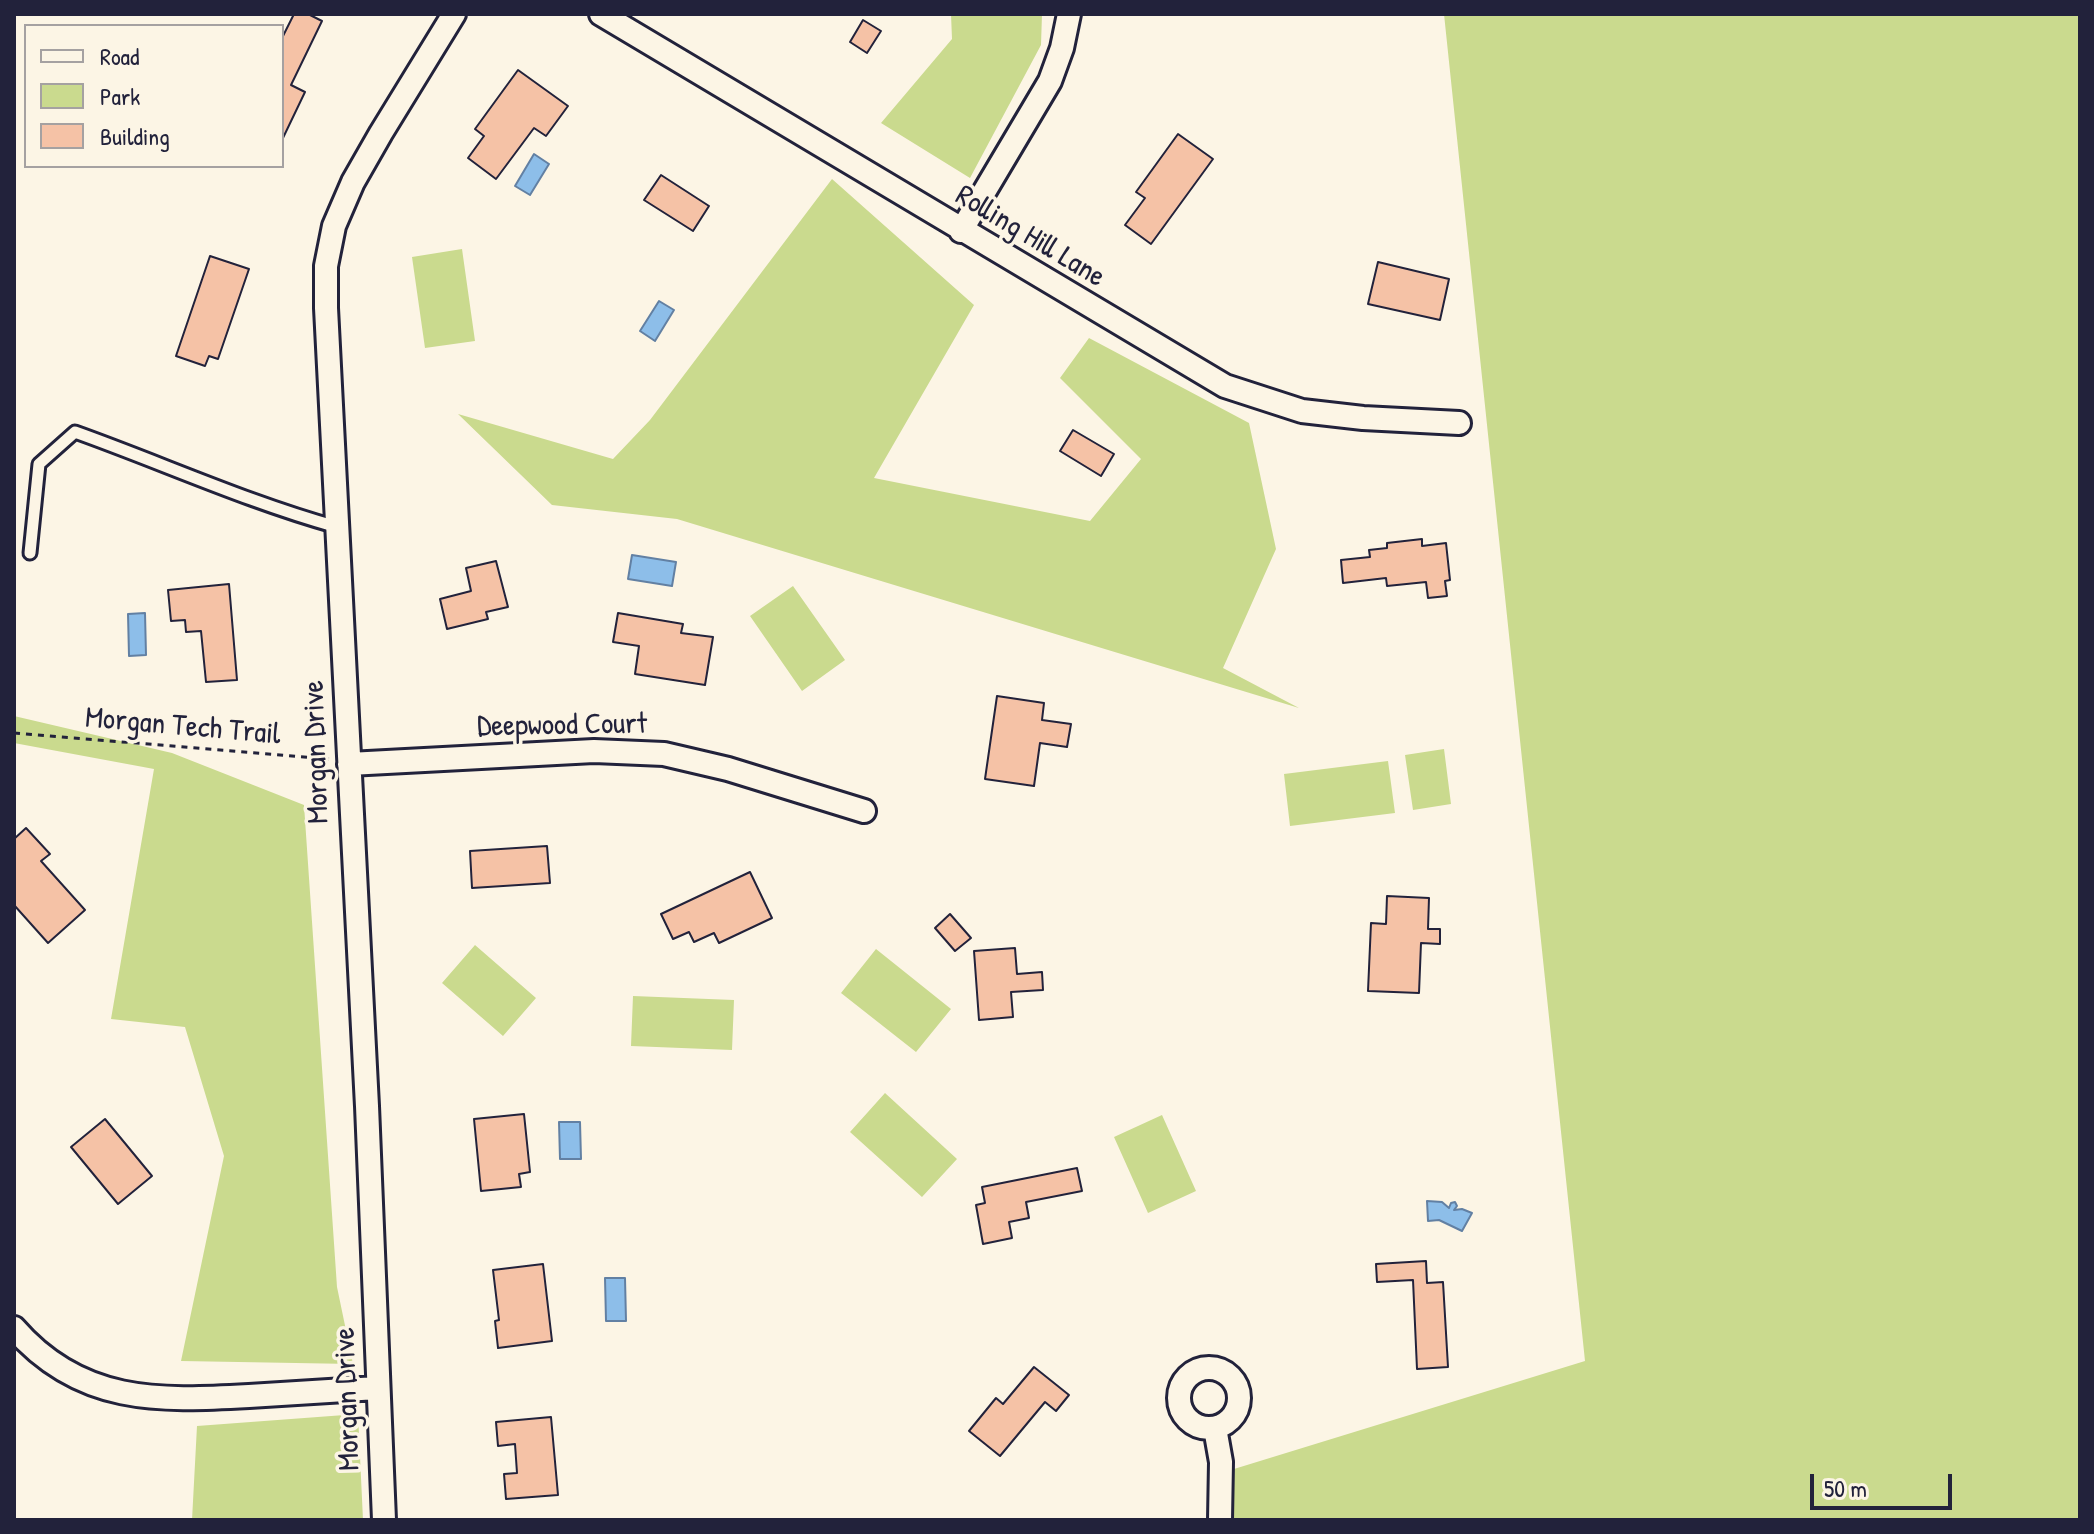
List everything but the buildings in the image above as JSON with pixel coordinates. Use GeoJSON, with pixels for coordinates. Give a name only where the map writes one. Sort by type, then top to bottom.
{"type":"FeatureCollection","features":[{"type":"Feature","properties":{"kind":"street","name":"Morgan Drive"},"geometry":{"type":"LineString","coordinates":[[384,1520],[326,266],[334,226],[353,182],[454,14]]}},
{"type":"Feature","properties":{"kind":"street","name":"Rolling Hill Lane"},"geometry":{"type":"LineString","coordinates":[[601,14],[1225,386],[1302,411],[1459,423]]}},
{"type":"Feature","properties":{"kind":"street"},"geometry":{"type":"LineString","coordinates":[[961,231],[1050,81],[1062,48],[1069,14]]}},
{"type":"Feature","properties":{"kind":"street","name":"Deepwood Court"},"geometry":{"type":"LineString","coordinates":[[349,762],[594,751],[664,754],[728,769],[864,811]]}},
{"type":"Feature","properties":{"kind":"street"},"geometry":{"type":"LineString","coordinates":[[14,1328],[46,1360],[69,1373],[115,1391],[149,1398],[184,1400],[377,1388]]}},
{"type":"Feature","properties":{"kind":"street"},"geometry":{"type":"LineString","coordinates":[[1215,1428],[1221,1462],[1220,1520]]}},
{"type":"Feature","properties":{"kind":"lane"},"geometry":{"type":"LineString","coordinates":[[30,553],[39,464],[75,432],[158,461],[238,495],[337,527]]}},
{"type":"Feature","properties":{"kind":"path","name":"Morgan Tech Trail"},"geometry":{"type":"LineString","coordinates":[[14,733],[349,762]]}},
{"type":"Feature","properties":{"kind":"green space"},"geometry":{"type":"Polygon","coordinates":[[[951,14],[1042,14],[1041,45],[970,178],[881,123],[952,39],[951,14]]]}},
{"type":"Feature","properties":{"kind":"green space"},"geometry":{"type":"Polygon","coordinates":[[[1444,14],[2080,14],[2080,1520],[1220,1520],[1221,1473],[1585,1361],[1444,14]]]}},
{"type":"Feature","properties":{"kind":"green space"},"geometry":{"type":"Polygon","coordinates":[[[832,179],[974,305],[874,478],[1090,521],[1141,459],[1060,378],[1089,338],[1249,423],[1276,549],[1223,668],[1299,708],[677,519],[552,505],[458,414],[613,459],[650,420],[832,179]]]}},
{"type":"Feature","properties":{"kind":"green space"},"geometry":{"type":"Polygon","coordinates":[[[462,249],[475,341],[425,348],[412,257],[462,249]]]}},
{"type":"Feature","properties":{"kind":"green space"},"geometry":{"type":"Polygon","coordinates":[[[793,586],[845,660],[802,691],[750,616],[793,586]]]}},
{"type":"Feature","properties":{"kind":"green space"},"geometry":{"type":"Polygon","coordinates":[[[14,716],[172,753],[304,805],[337,1287],[353,1364],[181,1361],[224,1156],[185,1027],[111,1019],[154,769],[14,743],[14,716]]]}},
{"type":"Feature","properties":{"kind":"green space"},"geometry":{"type":"Polygon","coordinates":[[[1444,749],[1451,804],[1413,810],[1405,755],[1444,749]]]}},
{"type":"Feature","properties":{"kind":"green space"},"geometry":{"type":"Polygon","coordinates":[[[1388,761],[1395,813],[1290,826],[1284,774],[1388,761]]]}},
{"type":"Feature","properties":{"kind":"green space"},"geometry":{"type":"Polygon","coordinates":[[[475,945],[536,998],[503,1036],[442,983],[475,945]]]}},
{"type":"Feature","properties":{"kind":"green space"},"geometry":{"type":"Polygon","coordinates":[[[876,949],[951,1009],[916,1052],[841,993],[876,949]]]}},
{"type":"Feature","properties":{"kind":"green space"},"geometry":{"type":"Polygon","coordinates":[[[633,996],[734,1000],[732,1050],[631,1046],[633,996]]]}},
{"type":"Feature","properties":{"kind":"green space"},"geometry":{"type":"Polygon","coordinates":[[[885,1093],[957,1159],[922,1197],[850,1132],[885,1093]]]}},
{"type":"Feature","properties":{"kind":"green space"},"geometry":{"type":"Polygon","coordinates":[[[1162,1115],[1196,1191],[1148,1213],[1114,1137],[1162,1115]]]}},
{"type":"Feature","properties":{"kind":"green space"},"geometry":{"type":"Polygon","coordinates":[[[358,1414],[363,1520],[192,1520],[197,1426],[358,1414]]]}},
{"type":"Feature","properties":{"kind":"water"},"geometry":{"type":"Polygon","coordinates":[[[534,154],[549,164],[530,195],[515,186],[534,154]]]}},
{"type":"Feature","properties":{"kind":"water"},"geometry":{"type":"Polygon","coordinates":[[[659,301],[674,310],[655,341],[640,331],[659,301]]]}},
{"type":"Feature","properties":{"kind":"water"},"geometry":{"type":"Polygon","coordinates":[[[632,555],[676,562],[672,586],[628,579],[632,555]]]}},
{"type":"Feature","properties":{"kind":"water"},"geometry":{"type":"Polygon","coordinates":[[[145,613],[146,655],[129,656],[128,614],[145,613]]]}},
{"type":"Feature","properties":{"kind":"water"},"geometry":{"type":"Polygon","coordinates":[[[559,1122],[580,1122],[581,1159],[560,1159],[559,1122]]]}},
{"type":"Feature","properties":{"kind":"water"},"geometry":{"type":"Polygon","coordinates":[[[1427,1201],[1442,1202],[1449,1208],[1455,1202],[1457,1206],[1454,1210],[1472,1213],[1462,1231],[1439,1220],[1428,1221],[1427,1201]]]}},
{"type":"Feature","properties":{"kind":"water"},"geometry":{"type":"Polygon","coordinates":[[[605,1278],[625,1278],[626,1321],[606,1321],[605,1278]]]}}]}
